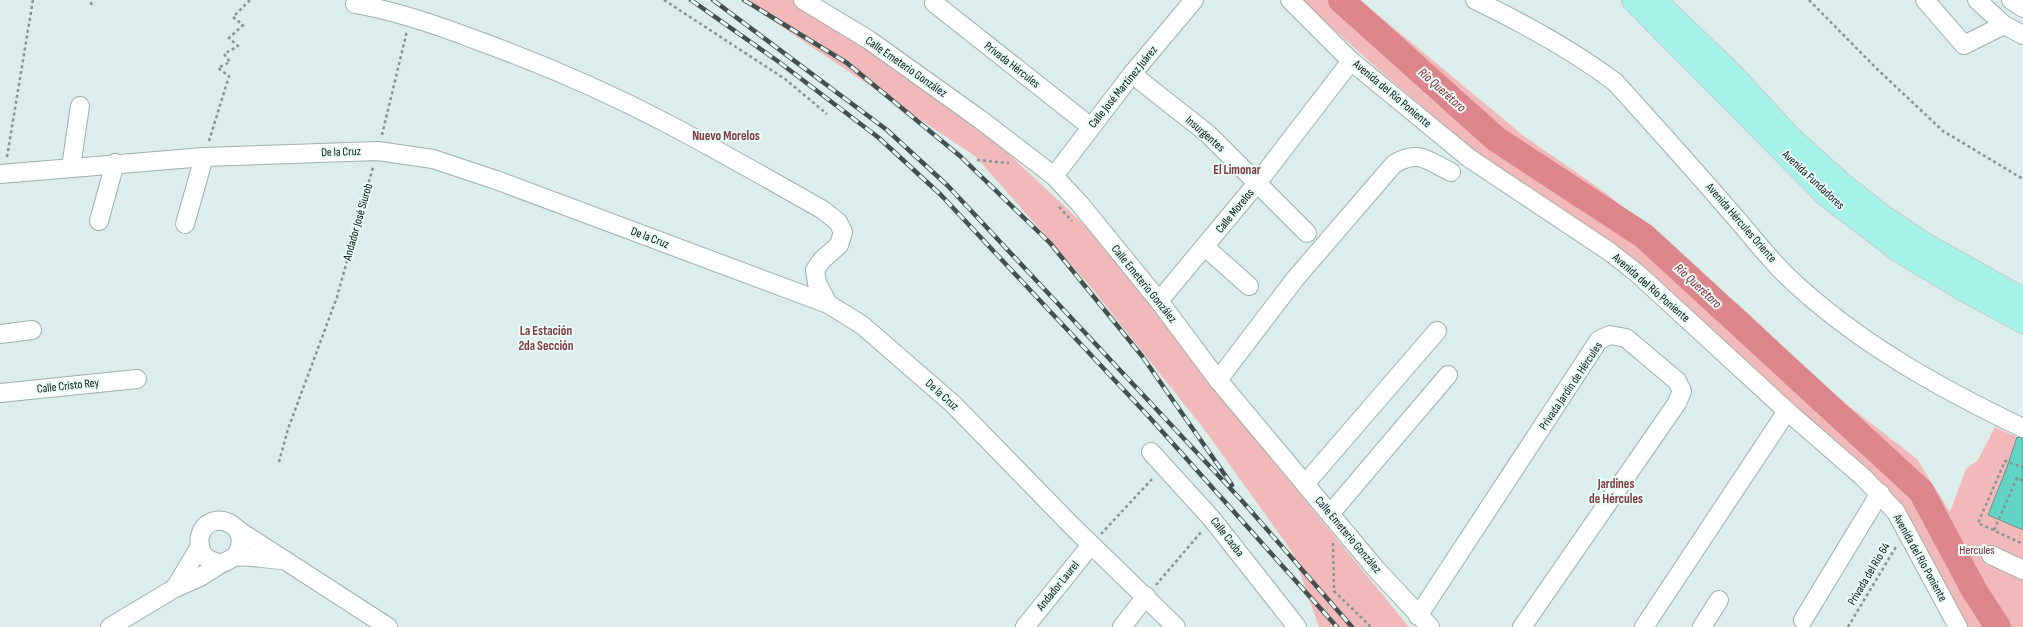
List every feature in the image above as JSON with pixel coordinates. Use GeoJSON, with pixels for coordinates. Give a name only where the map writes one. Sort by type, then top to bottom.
{"type":"FeatureCollection","features":[{"type":"Feature","properties":{"kind":"main road","name":"Avenida Fundadores"},"geometry":{"type":"LineString","coordinates":[[1633,0],[1828,196],[1899,251],[1962,289],[2023,322]]}},
{"type":"Feature","properties":{"kind":"main road","name":"Avenida Fundadores"},"geometry":{"type":"LineString","coordinates":[[1655,0],[1735,77],[1790,137],[1842,184],[1922,244],[2023,299]]}},
{"type":"Feature","properties":{"kind":"street","name":"Calle Emeterio González"},"geometry":{"type":"LineString","coordinates":[[803,0],[881,49],[981,120],[1054,176],[1080,204],[1159,301],[1218,380],[1330,514],[1424,622]]}},
{"type":"Feature","properties":{"kind":"street","name":"Calle José Martínez Juárez"},"geometry":{"type":"LineString","coordinates":[[1054,176],[1132,74],[1194,0]]}},
{"type":"Feature","properties":{"kind":"street","name":"Avenida del Río Poniente"},"geometry":{"type":"LineString","coordinates":[[1290,0],[1351,61],[1469,158],[1610,252],[1638,274],[1880,494],[1896,512],[1907,530],[1958,627]]}},
{"type":"Feature","properties":{"kind":"street","name":"Avenida Hércules Oriente"},"geometry":{"type":"LineString","coordinates":[[1475,0],[1519,21],[1581,57],[1615,82],[1787,276],[1826,310],[1862,337],[1924,376],[1985,410],[2023,428]]}},
{"type":"Feature","properties":{"kind":"street"},"geometry":{"type":"LineString","coordinates":[[1925,0],[1964,46],[2004,25]]}},
{"type":"Feature","properties":{"kind":"street"},"geometry":{"type":"LineString","coordinates":[[1977,0],[2004,25],[2023,35]]}},
{"type":"Feature","properties":{"kind":"street"},"geometry":{"type":"LineString","coordinates":[[2011,0],[2023,8]]}},
{"type":"Feature","properties":{"kind":"street","name":"Privada Hércules"},"geometry":{"type":"LineString","coordinates":[[934,3],[1091,127]]}},
{"type":"Feature","properties":{"kind":"street"},"geometry":{"type":"LineString","coordinates":[[363,6],[411,18],[506,50],[573,79],[669,124],[823,210],[838,222],[843,232],[839,245],[822,260],[815,270],[817,283],[828,304]]}},
{"type":"Feature","properties":{"kind":"street","name":"Calle Morelos"},"geometry":{"type":"LineString","coordinates":[[1159,301],[1205,248],[1258,182],[1351,61]]}},
{"type":"Feature","properties":{"kind":"street","name":"Insurgentes"},"geometry":{"type":"LineString","coordinates":[[1132,74],[1208,134],[1308,233]]}},
{"type":"Feature","properties":{"kind":"street"},"geometry":{"type":"LineString","coordinates":[[71,167],[80,106]]}},
{"type":"Feature","properties":{"kind":"street","name":"De la Cruz"},"geometry":{"type":"LineString","coordinates":[[2,174],[115,163],[204,157],[378,150],[433,159],[496,180],[828,304],[862,325],[953,404],[1091,545],[1146,596],[1176,627]]}},
{"type":"Feature","properties":{"kind":"street"},"geometry":{"type":"LineString","coordinates":[[1218,380],[1295,278],[1394,164],[1406,157],[1419,156],[1451,172]]}},
{"type":"Feature","properties":{"kind":"street"},"geometry":{"type":"LineString","coordinates":[[185,224],[204,157]]}},
{"type":"Feature","properties":{"kind":"street"},"geometry":{"type":"LineString","coordinates":[[99,221],[115,163]]}},
{"type":"Feature","properties":{"kind":"street"},"geometry":{"type":"LineString","coordinates":[[1205,248],[1249,286]]}},
{"type":"Feature","properties":{"kind":"street"},"geometry":{"type":"LineString","coordinates":[[0,334],[32,330]]}},
{"type":"Feature","properties":{"kind":"street"},"geometry":{"type":"LineString","coordinates":[[1305,484],[1437,331]]}},
{"type":"Feature","properties":{"kind":"street","name":"Privada Jardín de Hércules"},"geometry":{"type":"LineString","coordinates":[[1424,622],[1599,340],[1610,335],[1626,338],[1678,381],[1682,391],[1677,403],[1522,627]]}},
{"type":"Feature","properties":{"kind":"street"},"geometry":{"type":"LineString","coordinates":[[1330,514],[1448,375]]}},
{"type":"Feature","properties":{"kind":"street","name":"Calle Cristo Rey"},"geometry":{"type":"LineString","coordinates":[[0,393],[137,380]]}},
{"type":"Feature","properties":{"kind":"street"},"geometry":{"type":"LineString","coordinates":[[1644,627],[1787,411]]}},
{"type":"Feature","properties":{"kind":"street","name":"Calle Caoba"},"geometry":{"type":"LineString","coordinates":[[1151,452],[1212,519],[1297,627]]}},
{"type":"Feature","properties":{"kind":"street"},"geometry":{"type":"LineString","coordinates":[[1803,620],[1880,494]]}},
{"type":"Feature","properties":{"kind":"street"},"geometry":{"type":"LineString","coordinates":[[285,560],[208,559],[203,554],[200,546],[201,532],[212,522],[226,521],[388,627]]}},
{"type":"Feature","properties":{"kind":"street"},"geometry":{"type":"LineString","coordinates":[[110,627],[175,588],[200,577],[228,560],[240,549],[241,539],[238,530]]}},
{"type":"Feature","properties":{"kind":"street","name":"Andador Laurel"},"geometry":{"type":"LineString","coordinates":[[1025,627],[1091,545]]}},
{"type":"Feature","properties":{"kind":"street"},"geometry":{"type":"LineString","coordinates":[[175,588],[200,546]]}},
{"type":"Feature","properties":{"kind":"street"},"geometry":{"type":"LineString","coordinates":[[1992,555],[2023,570]]}},
{"type":"Feature","properties":{"kind":"street"},"geometry":{"type":"LineString","coordinates":[[1122,627],[1146,596]]}},
{"type":"Feature","properties":{"kind":"street"},"geometry":{"type":"LineString","coordinates":[[1702,627],[1719,600]]}},
{"type":"Feature","properties":{"kind":"path"},"geometry":{"type":"LineString","coordinates":[[2,174],[33,0]]}},
{"type":"Feature","properties":{"kind":"path"},"geometry":{"type":"LineString","coordinates":[[91,5],[92,0]]}},
{"type":"Feature","properties":{"kind":"path"},"geometry":{"type":"LineString","coordinates":[[204,157],[229,76],[218,68],[230,62],[224,54],[238,46],[228,38],[243,25],[233,17],[248,2],[246,0]]}},
{"type":"Feature","properties":{"kind":"path"},"geometry":{"type":"LineString","coordinates":[[664,0],[785,79],[827,114]]}},
{"type":"Feature","properties":{"kind":"path"},"geometry":{"type":"LineString","coordinates":[[1809,0],[1877,69],[1943,131],[2023,179]]}},
{"type":"Feature","properties":{"kind":"path","name":"Andador José Siurob"},"geometry":{"type":"LineString","coordinates":[[279,462],[288,429],[337,297],[378,150],[411,18]]}},
{"type":"Feature","properties":{"kind":"path"},"geometry":{"type":"LineString","coordinates":[[977,160],[1016,164]]}},
{"type":"Feature","properties":{"kind":"path"},"geometry":{"type":"LineString","coordinates":[[1056,201],[1078,221]]}},
{"type":"Feature","properties":{"kind":"path"},"geometry":{"type":"LineString","coordinates":[[2023,465],[2022,467],[2005,461],[1978,523],[2023,544]]}},
{"type":"Feature","properties":{"kind":"path"},"geometry":{"type":"LineString","coordinates":[[1091,545],[1164,466]]}},
{"type":"Feature","properties":{"kind":"path"},"geometry":{"type":"LineString","coordinates":[[1993,530],[2017,478],[2023,481]]}},
{"type":"Feature","properties":{"kind":"path"},"geometry":{"type":"LineString","coordinates":[[1146,596],[1212,519]]}},
{"type":"Feature","properties":{"kind":"path","name":"Privada del Río 64"},"geometry":{"type":"LineString","coordinates":[[1848,627],[1907,530]]}},
{"type":"Feature","properties":{"kind":"path"},"geometry":{"type":"LineString","coordinates":[[1333,537],[1338,543]]}},
{"type":"Feature","properties":{"kind":"green space"},"geometry":{"type":"Polygon","coordinates":[[[742,0],[792,0],[870,50],[994,140],[1093,233],[1273,461],[1409,627],[1319,627],[1293,553],[1204,429],[1090,286],[975,156],[742,0]]]}},
{"type":"Feature","properties":{"kind":"green space","name":"Hercules"},"geometry":{"type":"Polygon","coordinates":[[[1301,0],[1360,0],[1525,137],[1606,193],[1748,313],[1818,382],[1917,459],[1950,512],[1966,469],[1978,460],[1995,427],[2023,440],[2023,627],[1969,627],[1873,475],[1490,164],[1379,70],[1301,0]]]}},
{"type":"Feature","properties":{"kind":"building"},"geometry":{"type":"Polygon","coordinates":[[[2017,437],[2023,438],[2023,530],[1988,515],[2017,437]]]}},
{"type":"Feature","properties":{"kind":"waterway","name":"Río Querétaro"},"geometry":{"type":"LineString","coordinates":[[1341,0],[1496,139],[1644,236],[1921,491],[1974,590],[1998,627]]}},
{"type":"Feature","properties":{"kind":"railway"},"geometry":{"type":"LineString","coordinates":[[691,0],[779,62],[879,138],[940,194],[1151,419],[1337,627]]}},
{"type":"Feature","properties":{"kind":"railway"},"geometry":{"type":"LineString","coordinates":[[713,0],[887,130],[948,186],[1244,503],[1352,627]]}},
{"type":"Feature","properties":{"kind":"railway"},"geometry":{"type":"LineString","coordinates":[[744,0],[847,63],[960,156],[1050,243],[1142,356],[1232,485]]}},
{"type":"Feature","properties":{"kind":"district","name":"Nuevo Morelos"},"geometry":{"type":"Point","coordinates":[726,136]}},
{"type":"Feature","properties":{"kind":"district","name":"El Limonar"},"geometry":{"type":"Point","coordinates":[1237,170]}},
{"type":"Feature","properties":{"kind":"district","name":"La Estación 2da Sección"},"geometry":{"type":"Point","coordinates":[546,338]}},
{"type":"Feature","properties":{"kind":"district","name":"Jardines de Hércules"},"geometry":{"type":"Point","coordinates":[1616,492]}}]}
